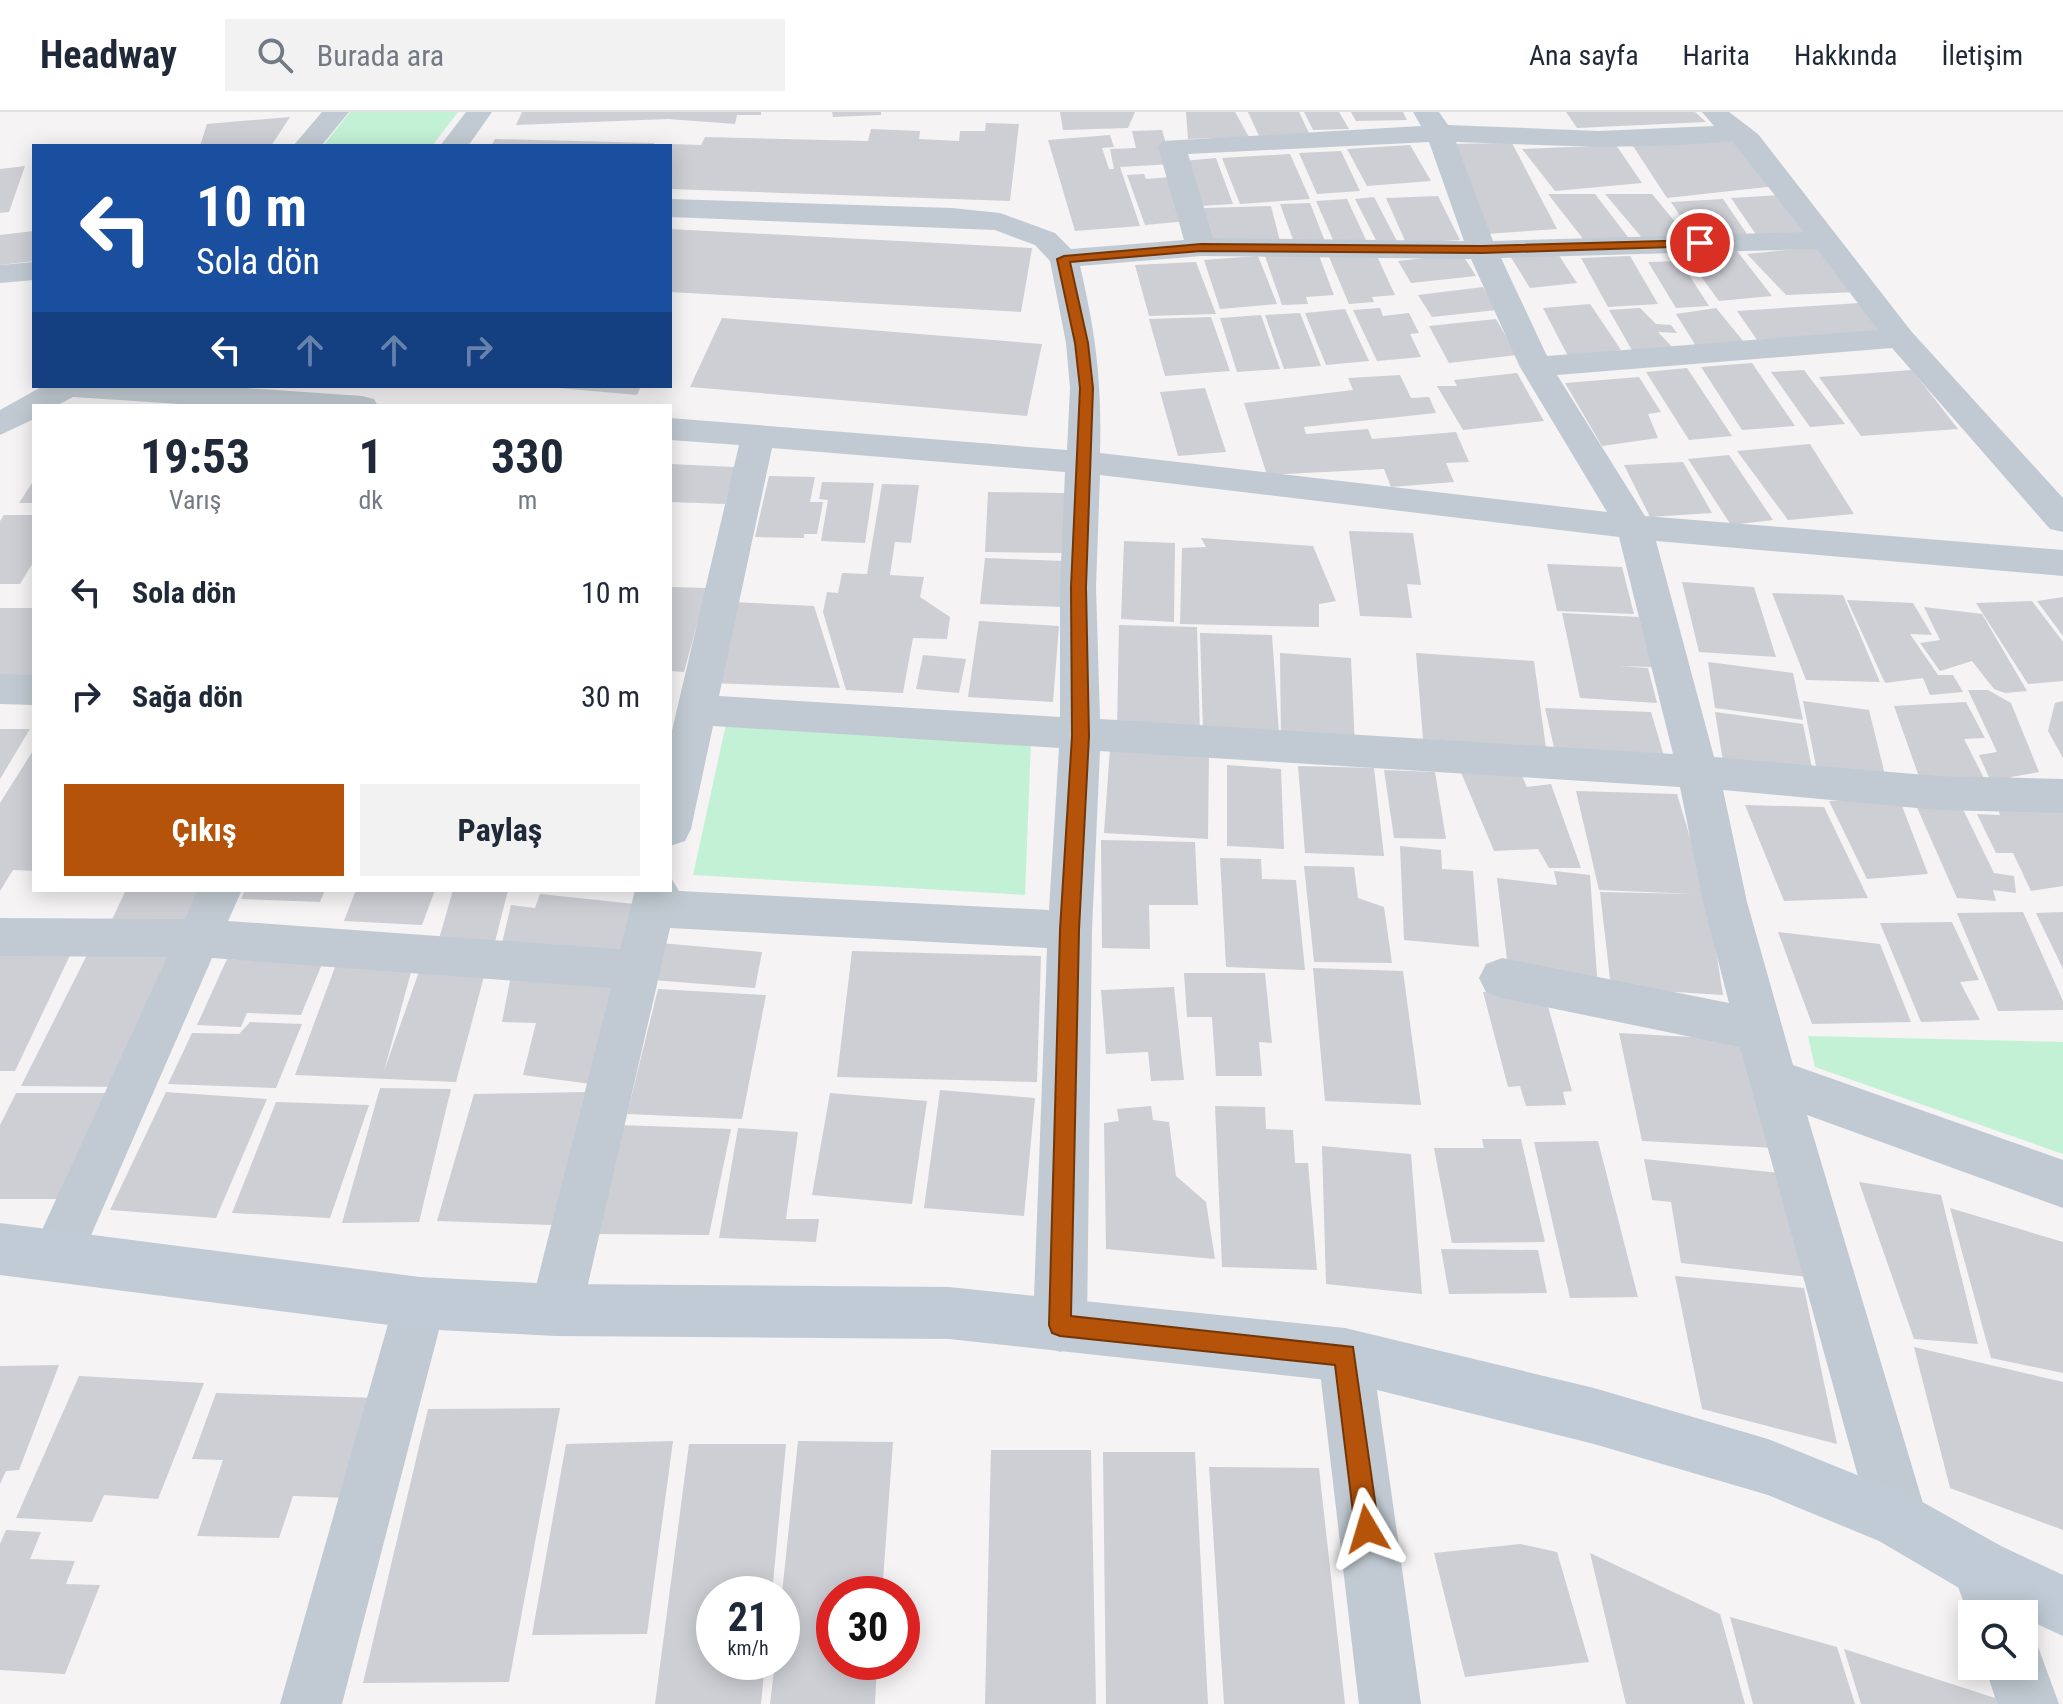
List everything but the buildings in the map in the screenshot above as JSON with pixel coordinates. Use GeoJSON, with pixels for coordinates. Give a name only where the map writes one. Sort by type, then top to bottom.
{"type":"FeatureCollection","features":[{"type":"Feature","properties":{"kind":"street"},"geometry":{"type":"LineString","coordinates":[[309,144],[336,112]]}},
{"type":"Feature","properties":{"kind":"street"},"geometry":{"type":"LineString","coordinates":[[455,144],[479,112]]}},
{"type":"Feature","properties":{"kind":"street"},"geometry":{"type":"LineString","coordinates":[[1712,112],[1748,140],[1900,338],[2063,520]]}},
{"type":"Feature","properties":{"kind":"street"},"geometry":{"type":"LineString","coordinates":[[1201,247],[1172,147],[1432,122],[1598,139],[1682,138],[1738,132]]}},
{"type":"Feature","properties":{"kind":"street"},"geometry":{"type":"LineString","coordinates":[[1432,122],[1482,250],[1536,367],[1634,527],[1698,772],[1725,902],[1759,1030],[1899,1520]]}},
{"type":"Feature","properties":{"kind":"street"},"geometry":{"type":"LineString","coordinates":[[672,208],[952,217],[1000,222],[1045,239],[1064,259],[1082,343],[1086,388],[1078,587],[1080,736],[1070,930],[1060,1325]]}},
{"type":"Feature","properties":{"kind":"street"},"geometry":{"type":"LineString","coordinates":[[1064,259],[1201,247],[1482,250],[1825,240]]}},
{"type":"Feature","properties":{"kind":"street"},"geometry":{"type":"LineString","coordinates":[[0,274],[32,271]]}},
{"type":"Feature","properties":{"kind":"street"},"geometry":{"type":"LineString","coordinates":[[1536,367],[1900,338]]}},
{"type":"Feature","properties":{"kind":"street"},"geometry":{"type":"LineString","coordinates":[[35,404],[63,388]]}},
{"type":"Feature","properties":{"kind":"street"},"geometry":{"type":"LineString","coordinates":[[126,388],[274,393],[348,404]]}},
{"type":"Feature","properties":{"kind":"street"},"geometry":{"type":"LineString","coordinates":[[0,424],[32,406]]}},
{"type":"Feature","properties":{"kind":"street"},"geometry":{"type":"LineString","coordinates":[[672,429],[1083,462],[1634,527],[2063,563]]}},
{"type":"Feature","properties":{"kind":"street"},"geometry":{"type":"LineString","coordinates":[[672,820],[758,436]]}},
{"type":"Feature","properties":{"kind":"street"},"geometry":{"type":"LineString","coordinates":[[0,689],[32,690]]}},
{"type":"Feature","properties":{"kind":"street"},"geometry":{"type":"LineString","coordinates":[[696,710],[1698,772],[1938,793],[2063,796]]}},
{"type":"Feature","properties":{"kind":"street"},"geometry":{"type":"LineString","coordinates":[[57,1254],[219,892]]}},
{"type":"Feature","properties":{"kind":"street"},"geometry":{"type":"LineString","coordinates":[[556,1310],[655,899],[1070,930]]}},
{"type":"Feature","properties":{"kind":"street"},"geometry":{"type":"LineString","coordinates":[[0,937],[197,938],[640,970]]}},
{"type":"Feature","properties":{"kind":"street"},"geometry":{"type":"LineString","coordinates":[[1502,978],[1759,1030]]}},
{"type":"Feature","properties":{"kind":"street"},"geometry":{"type":"LineString","coordinates":[[1773,1080],[2063,1184]]}},
{"type":"Feature","properties":{"kind":"street"},"geometry":{"type":"LineString","coordinates":[[0,1249],[420,1303],[556,1310],[949,1313],[1345,1355],[1594,1416],[1768,1467],[1899,1520],[1988,1591],[2063,1606]]}},
{"type":"Feature","properties":{"kind":"street"},"geometry":{"type":"LineString","coordinates":[[311,1704],[420,1303]]}},
{"type":"Feature","properties":{"kind":"street"},"geometry":{"type":"LineString","coordinates":[[1345,1355],[1390,1704]]}},
{"type":"Feature","properties":{"kind":"street"},"geometry":{"type":"LineString","coordinates":[[2020,1680],[2028,1704]]}},
{"type":"Feature","properties":{"kind":"green space"},"geometry":{"type":"Polygon","coordinates":[[[350,112],[458,112],[434,144],[325,144],[350,112]]]}},
{"type":"Feature","properties":{"kind":"green space"},"geometry":{"type":"Polygon","coordinates":[[[726,724],[1031,740],[1025,895],[693,875],[726,724]]]}},
{"type":"Feature","properties":{"kind":"green space"},"geometry":{"type":"Polygon","coordinates":[[[1808,1036],[2063,1042],[2063,1154],[1815,1067],[1808,1036]]]}},
{"type":"Feature","properties":{"kind":"route"},"geometry":{"type":"LineString","coordinates":[[1367,1529],[1345,1355],[1060,1325],[1070,930],[1080,736],[1078,587],[1086,388],[1082,343],[1064,259],[1201,247],[1482,250],[1700,243]]}}]}
